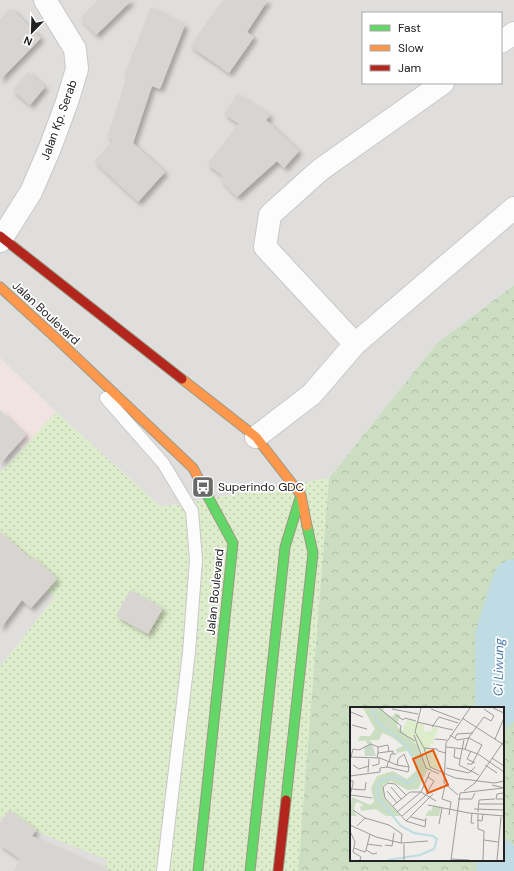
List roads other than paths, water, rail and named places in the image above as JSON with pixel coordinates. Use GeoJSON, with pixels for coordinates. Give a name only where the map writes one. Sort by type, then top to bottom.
{"type":"FeatureCollection","features":[{"type":"Feature","properties":{"kind":"main road"},"geometry":{"type":"LineString","coordinates":[[1,239],[256,437],[301,495],[313,552],[278,871]]}},
{"type":"Feature","properties":{"kind":"main road","name":"Jalan Boulevard"},"geometry":{"type":"LineString","coordinates":[[0,287],[193,468],[233,543],[198,871]]}},
{"type":"Feature","properties":{"kind":"main road"},"geometry":{"type":"LineString","coordinates":[[250,871],[285,547],[301,495]]}},
{"type":"Feature","properties":{"kind":"street","name":"Jalan Kp. Serab"},"geometry":{"type":"LineString","coordinates":[[1,239],[31,192],[50,148],[67,102],[77,69],[75,49],[55,5]]}},
{"type":"Feature","properties":{"kind":"street"},"geometry":{"type":"LineString","coordinates":[[502,41],[514,33]]}},
{"type":"Feature","properties":{"kind":"street"},"geometry":{"type":"LineString","coordinates":[[355,344],[265,247],[270,215],[320,170],[443,84]]}},
{"type":"Feature","properties":{"kind":"street"},"geometry":{"type":"LineString","coordinates":[[256,437],[312,394],[355,344],[514,208]]}},
{"type":"Feature","properties":{"kind":"lane"},"geometry":{"type":"LineString","coordinates":[[58,340],[122,418],[164,463],[192,511],[196,560],[189,652],[164,871]]}},
{"type":"Feature","properties":{"kind":"waterway","name":"Ci Liwung"},"geometry":{"type":"LineString","coordinates":[[497,707],[497,635],[514,581]]}},
{"type":"Feature","properties":{"kind":"waterway","name":"Ci Liwung"},"geometry":{"type":"LineString","coordinates":[[498,861],[498,871]]}},
{"type":"Feature","properties":{"kind":"place","name":"Superindo GDC"},"geometry":{"type":"Point","coordinates":[203,487]}}]}
